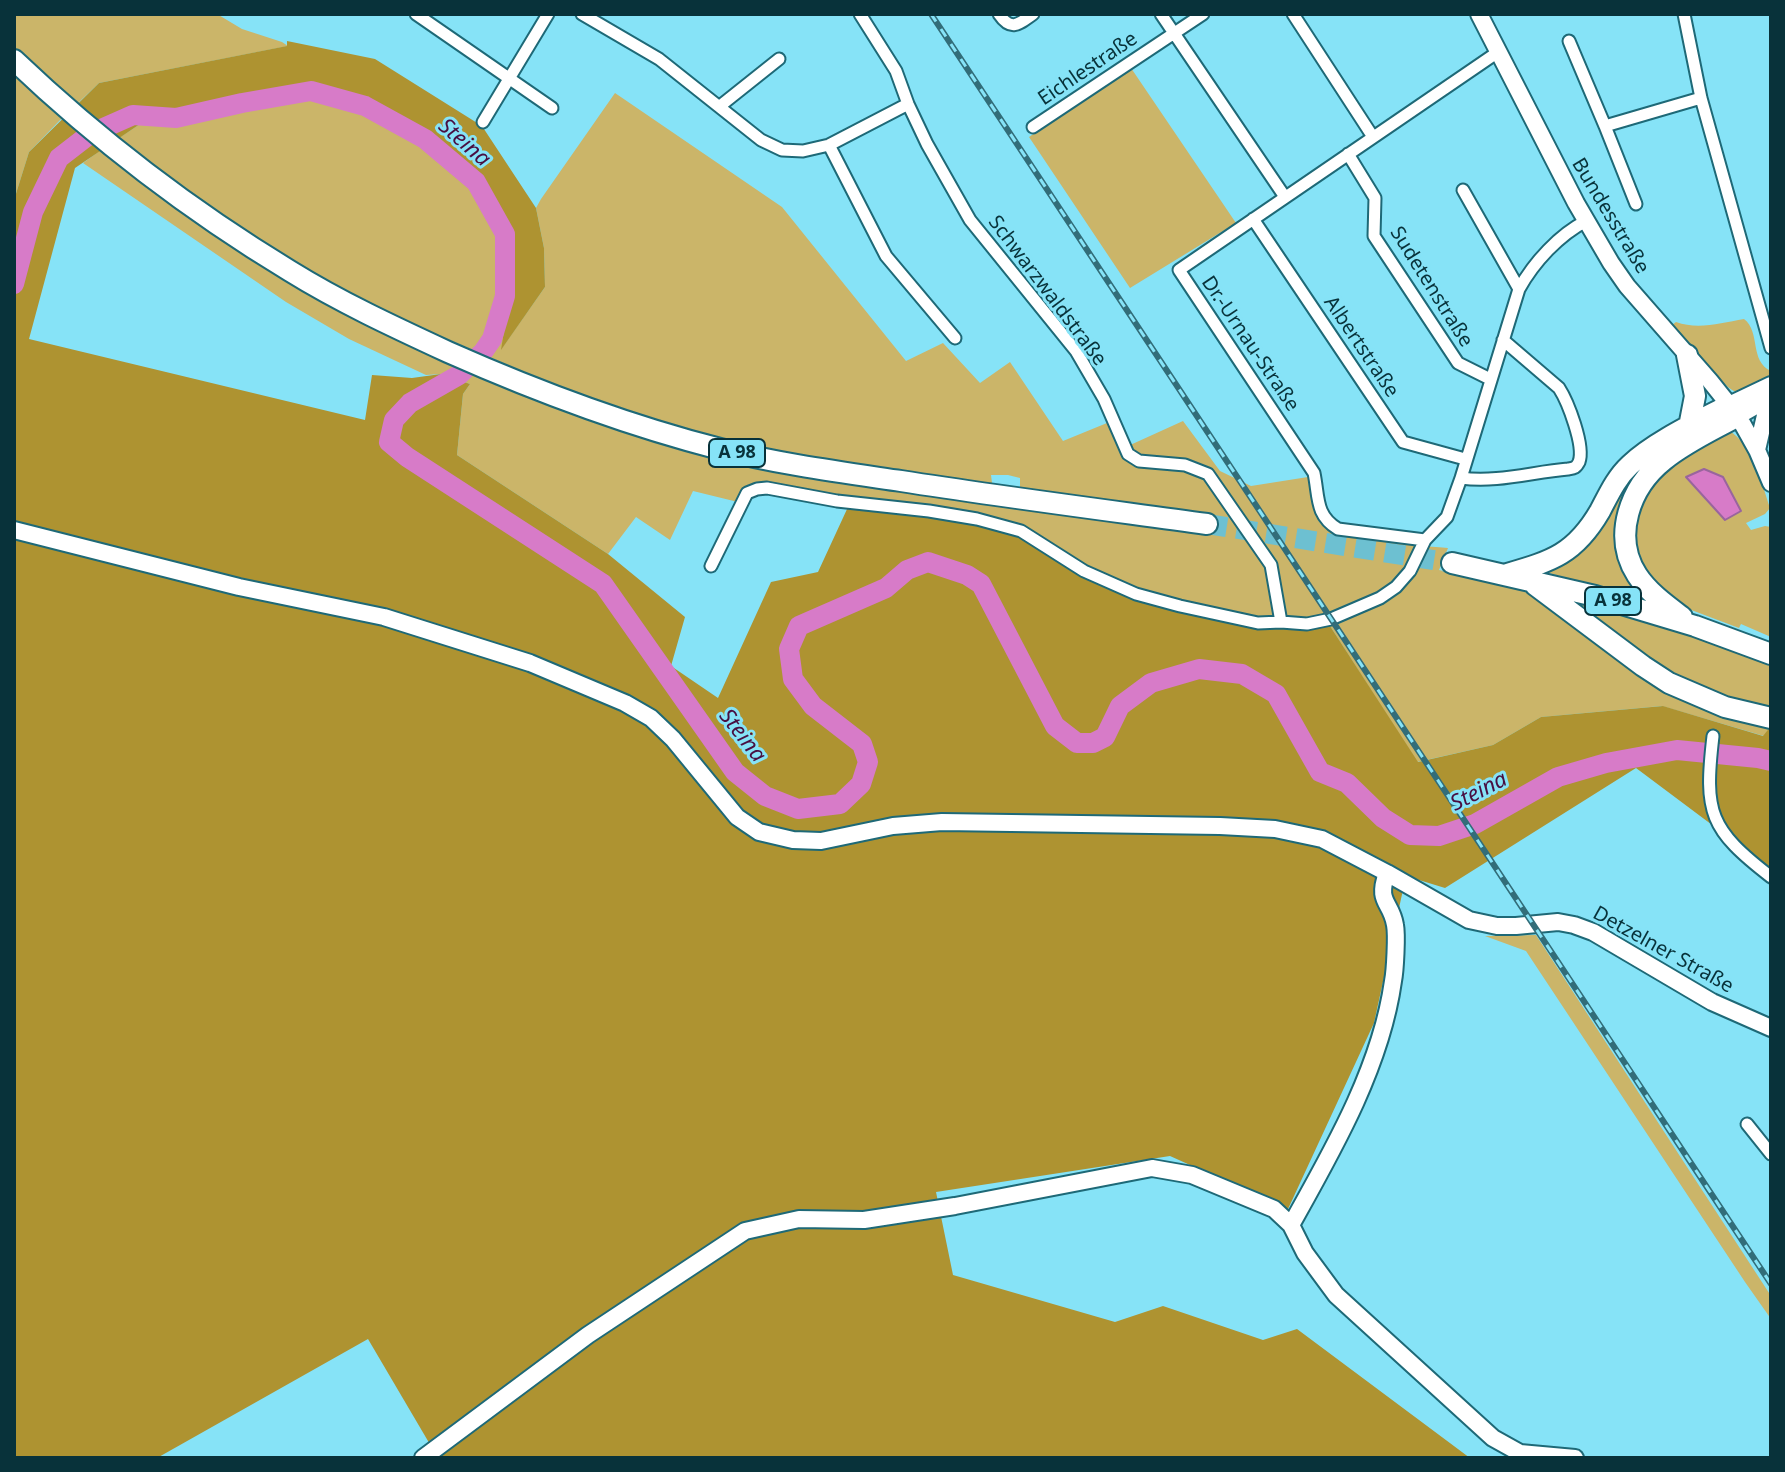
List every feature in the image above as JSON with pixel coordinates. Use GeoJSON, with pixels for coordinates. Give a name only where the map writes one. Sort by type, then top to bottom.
{"type":"FeatureCollection","features":[{"type":"Feature","properties":{"kind":"highway","name":"A 98"},"geometry":{"type":"LineString","coordinates":[[14,60],[125,157],[208,219],[292,273],[382,322],[577,405],[720,449],[796,465],[981,494],[1207,524]]}},
{"type":"Feature","properties":{"kind":"highway"},"geometry":{"type":"LineString","coordinates":[[1687,355],[1695,396],[1689,427]]}},
{"type":"Feature","properties":{"kind":"highway"},"geometry":{"type":"LineString","coordinates":[[1505,575],[1567,551],[1584,534],[1613,485],[1645,452],[1689,427],[1734,411]]}},
{"type":"Feature","properties":{"kind":"highway"},"geometry":{"type":"LineString","coordinates":[[1695,626],[1649,590],[1637,575],[1629,558],[1626,522],[1630,505],[1650,473],[1734,411]]}},
{"type":"Feature","properties":{"kind":"highway","name":"A 98"},"geometry":{"type":"LineString","coordinates":[[1452,563],[1595,596],[1695,626],[1764,651]]}},
{"type":"Feature","properties":{"kind":"highway"},"geometry":{"type":"LineString","coordinates":[[1529,580],[1669,683],[1725,707],[1771,718]]}},
{"type":"Feature","properties":{"kind":"main road","name":"Bundesstraße"},"geometry":{"type":"LineString","coordinates":[[1479,14],[1586,221],[1621,279],[1734,411],[1757,450],[1771,483]]}},
{"type":"Feature","properties":{"kind":"main road"},"geometry":{"type":"LineString","coordinates":[[1734,411],[1751,393],[1770,393],[1757,450]]}},
{"type":"Feature","properties":{"kind":"main road","name":"Detzelner Straße"},"geometry":{"type":"LineString","coordinates":[[14,530],[239,587],[384,617],[530,663],[625,703],[651,718],[673,739],[737,817],[759,832],[793,840],[821,841],[893,826],[942,822],[1275,829],[1322,839],[1469,920],[1497,926],[1558,922],[1593,932],[1712,1002],[1771,1028]]}},
{"type":"Feature","properties":{"kind":"main road"},"geometry":{"type":"LineString","coordinates":[[1291,1225],[1339,1140],[1379,1043],[1393,981],[1396,925],[1382,892],[1387,873]]}},
{"type":"Feature","properties":{"kind":"main road"},"geometry":{"type":"LineString","coordinates":[[423,1458],[588,1335],[745,1231],[799,1219],[864,1220],[955,1206],[1152,1168],[1192,1175],[1274,1209],[1291,1225],[1305,1253],[1336,1295],[1493,1438],[1520,1453],[1575,1458]]}},
{"type":"Feature","properties":{"kind":"street"},"geometry":{"type":"LineString","coordinates":[[416,14],[552,108]]}},
{"type":"Feature","properties":{"kind":"street"},"geometry":{"type":"LineString","coordinates":[[483,122],[548,14]]}},
{"type":"Feature","properties":{"kind":"street"},"geometry":{"type":"LineString","coordinates":[[582,14],[659,59],[761,140],[782,150],[803,151],[829,145],[908,104]]}},
{"type":"Feature","properties":{"kind":"street","name":"Schwarzwaldstraße"},"geometry":{"type":"LineString","coordinates":[[860,14],[896,71],[927,144],[970,220],[1076,351],[1104,399],[1128,454],[1139,461],[1185,465],[1208,474],[1271,565],[1281,622]]}},
{"type":"Feature","properties":{"kind":"street"},"geometry":{"type":"LineString","coordinates":[[999,14],[1010,25],[1018,24],[1033,14]]}},
{"type":"Feature","properties":{"kind":"street"},"geometry":{"type":"LineString","coordinates":[[1161,14],[1285,197]]}},
{"type":"Feature","properties":{"kind":"street","name":"Eichlestraße"},"geometry":{"type":"LineString","coordinates":[[1033,127],[1203,14]]}},
{"type":"Feature","properties":{"kind":"street"},"geometry":{"type":"LineString","coordinates":[[1293,14],[1373,137]]}},
{"type":"Feature","properties":{"kind":"street"},"geometry":{"type":"LineString","coordinates":[[1684,14],[1701,98],[1771,348]]}},
{"type":"Feature","properties":{"kind":"street"},"geometry":{"type":"LineString","coordinates":[[1569,41],[1636,204]]}},
{"type":"Feature","properties":{"kind":"street","name":"Dr.-Urnau-Straße"},"geometry":{"type":"LineString","coordinates":[[1425,540],[1338,529],[1327,523],[1320,513],[1314,473],[1179,270],[1498,52]]}},
{"type":"Feature","properties":{"kind":"street"},"geometry":{"type":"LineString","coordinates":[[720,106],[779,59]]}},
{"type":"Feature","properties":{"kind":"street"},"geometry":{"type":"LineString","coordinates":[[1605,126],[1701,98]]}},
{"type":"Feature","properties":{"kind":"street"},"geometry":{"type":"LineString","coordinates":[[829,145],[886,256],[955,338]]}},
{"type":"Feature","properties":{"kind":"street","name":"Sudetenstraße"},"geometry":{"type":"LineString","coordinates":[[1348,154],[1375,198],[1374,236],[1458,363],[1490,379]]}},
{"type":"Feature","properties":{"kind":"street"},"geometry":{"type":"LineString","coordinates":[[1463,190],[1519,289]]}},
{"type":"Feature","properties":{"kind":"street","name":"Albertstraße"},"geometry":{"type":"LineString","coordinates":[[1253,219],[1403,442],[1465,459]]}},
{"type":"Feature","properties":{"kind":"street"},"geometry":{"type":"LineString","coordinates":[[711,566],[747,493],[767,488],[837,501],[977,519],[1021,531],[1084,571],[1136,594],[1180,606],[1258,623],[1307,624],[1331,619],[1380,598],[1396,587],[1410,571],[1425,540],[1447,517],[1519,289],[1539,260],[1574,227],[1586,221]]}},
{"type":"Feature","properties":{"kind":"street"},"geometry":{"type":"LineString","coordinates":[[1461,478],[1480,480],[1521,476],[1568,469],[1579,462],[1575,426],[1559,388],[1503,340]]}},
{"type":"Feature","properties":{"kind":"street"},"geometry":{"type":"LineString","coordinates":[[1713,736],[1708,776],[1710,804],[1718,824],[1729,842],[1771,877]]}},
{"type":"Feature","properties":{"kind":"street"},"geometry":{"type":"LineString","coordinates":[[1747,1124],[1771,1154]]}},
{"type":"Feature","properties":{"kind":"shaded area"},"geometry":{"type":"Polygon","coordinates":[[[14,14],[217,14],[242,29],[288,46],[99,83],[78,103],[14,47],[14,14]]]}},
{"type":"Feature","properties":{"kind":"shaded area"},"geometry":{"type":"Polygon","coordinates":[[[287,41],[375,59],[482,126],[536,208],[544,248],[545,287],[501,350],[513,272],[496,209],[396,120],[336,95],[140,124],[75,168],[29,339],[365,420],[372,375],[412,378],[441,374],[470,384],[463,394],[457,455],[608,554],[685,617],[671,666],[718,698],[771,582],[818,572],[848,507],[927,514],[1018,533],[1081,575],[1136,601],[1257,629],[1330,626],[1418,762],[1493,745],[1541,717],[1663,706],[1763,736],[1771,726],[1771,869],[1636,768],[1445,888],[1406,876],[1374,1023],[1288,1209],[1170,1156],[936,1192],[953,1275],[1115,1322],[1163,1306],[1263,1340],[1297,1329],[1470,1458],[438,1458],[368,1339],[157,1458],[14,1458],[14,200],[29,152],[99,83],[287,46],[287,41]]]}},
{"type":"Feature","properties":{"kind":"shaded area"},"geometry":{"type":"Polygon","coordinates":[[[1131,68],[1236,223],[1130,288],[1029,137],[1131,68]]]}},
{"type":"Feature","properties":{"kind":"shaded area"},"geometry":{"type":"Polygon","coordinates":[[[14,73],[63,117],[29,152],[14,200],[14,73]]]}},
{"type":"Feature","properties":{"kind":"shaded area"},"geometry":{"type":"Polygon","coordinates":[[[615,93],[782,207],[906,361],[943,343],[980,383],[1010,362],[1063,441],[1107,423],[1128,446],[1183,421],[1220,471],[1251,486],[1308,477],[1318,519],[1330,530],[1381,541],[1448,548],[1439,570],[1531,594],[1594,635],[1771,726],[1764,736],[1662,706],[1541,717],[1493,745],[1417,762],[1330,626],[1257,629],[1136,601],[1081,575],[1018,533],[766,493],[751,497],[746,504],[693,491],[670,540],[636,517],[608,554],[457,455],[463,394],[470,384],[441,374],[426,375],[349,339],[286,302],[83,163],[101,150],[195,220],[286,281],[385,335],[542,402],[837,481],[1206,535],[1208,515],[1020,489],[1020,478],[1008,475],[991,475],[992,483],[989,485],[791,453],[720,438],[622,410],[562,388],[391,315],[331,283],[275,251],[206,204],[119,138],[140,124],[336,95],[396,120],[496,209],[512,269],[502,348],[545,287],[544,248],[536,208],[615,93]]]}},
{"type":"Feature","properties":{"kind":"shaded area"},"geometry":{"type":"Polygon","coordinates":[[[1744,319],[1752,331],[1760,360],[1771,371],[1761,383],[1734,391],[1672,325],[1676,322],[1710,325],[1744,319]]]}},
{"type":"Feature","properties":{"kind":"shaded area"},"geometry":{"type":"Polygon","coordinates":[[[1729,431],[1750,454],[1770,508],[1765,514],[1746,523],[1751,530],[1771,527],[1771,637],[1741,624],[1739,628],[1674,601],[1645,575],[1632,539],[1637,502],[1662,470],[1729,431]]]}},
{"type":"Feature","properties":{"kind":"shaded area"},"geometry":{"type":"Polygon","coordinates":[[[1648,457],[1626,499],[1648,600],[1538,570],[1609,503],[1648,457]]]}},
{"type":"Feature","properties":{"kind":"shaded area"},"geometry":{"type":"Polygon","coordinates":[[[1704,469],[1723,477],[1741,511],[1725,520],[1686,477],[1704,469]]]}},
{"type":"Feature","properties":{"kind":"shaded area"},"geometry":{"type":"Polygon","coordinates":[[[1571,599],[1677,631],[1771,665],[1771,711],[1680,678],[1642,654],[1571,599]]]}},
{"type":"Feature","properties":{"kind":"shaded area"},"geometry":{"type":"Polygon","coordinates":[[[1536,935],[1771,1296],[1771,1319],[1526,951],[1485,936],[1536,935]]]}},
{"type":"Feature","properties":{"kind":"waterway","name":"Steina"},"geometry":{"type":"LineString","coordinates":[[14,284],[33,212],[59,158],[90,134],[133,115],[176,118],[311,91],[365,106],[425,139],[476,182],[505,234],[505,296],[492,339],[483,352],[459,375],[410,403],[394,420],[389,442],[407,457],[603,584],[735,772],[765,796],[798,809],[840,804],[861,784],[868,762],[862,744],[813,706],[793,679],[789,649],[799,626],[886,588],[907,570],[928,562],[967,575],[981,584],[1055,726],[1077,743],[1093,743],[1105,737],[1120,706],[1151,683],[1199,669],[1242,674],[1276,694],[1320,772],[1347,783],[1383,818],[1410,835],[1439,836],[1475,824],[1558,777],[1606,763],[1677,750],[1771,761]]}},
{"type":"Feature","properties":{"kind":"tunnel"},"geometry":{"type":"LineString","coordinates":[[1207,524],[1452,563]]}},
{"type":"Feature","properties":{"kind":"railway"},"geometry":{"type":"LineString","coordinates":[[931,14],[1771,1284]]}}]}
